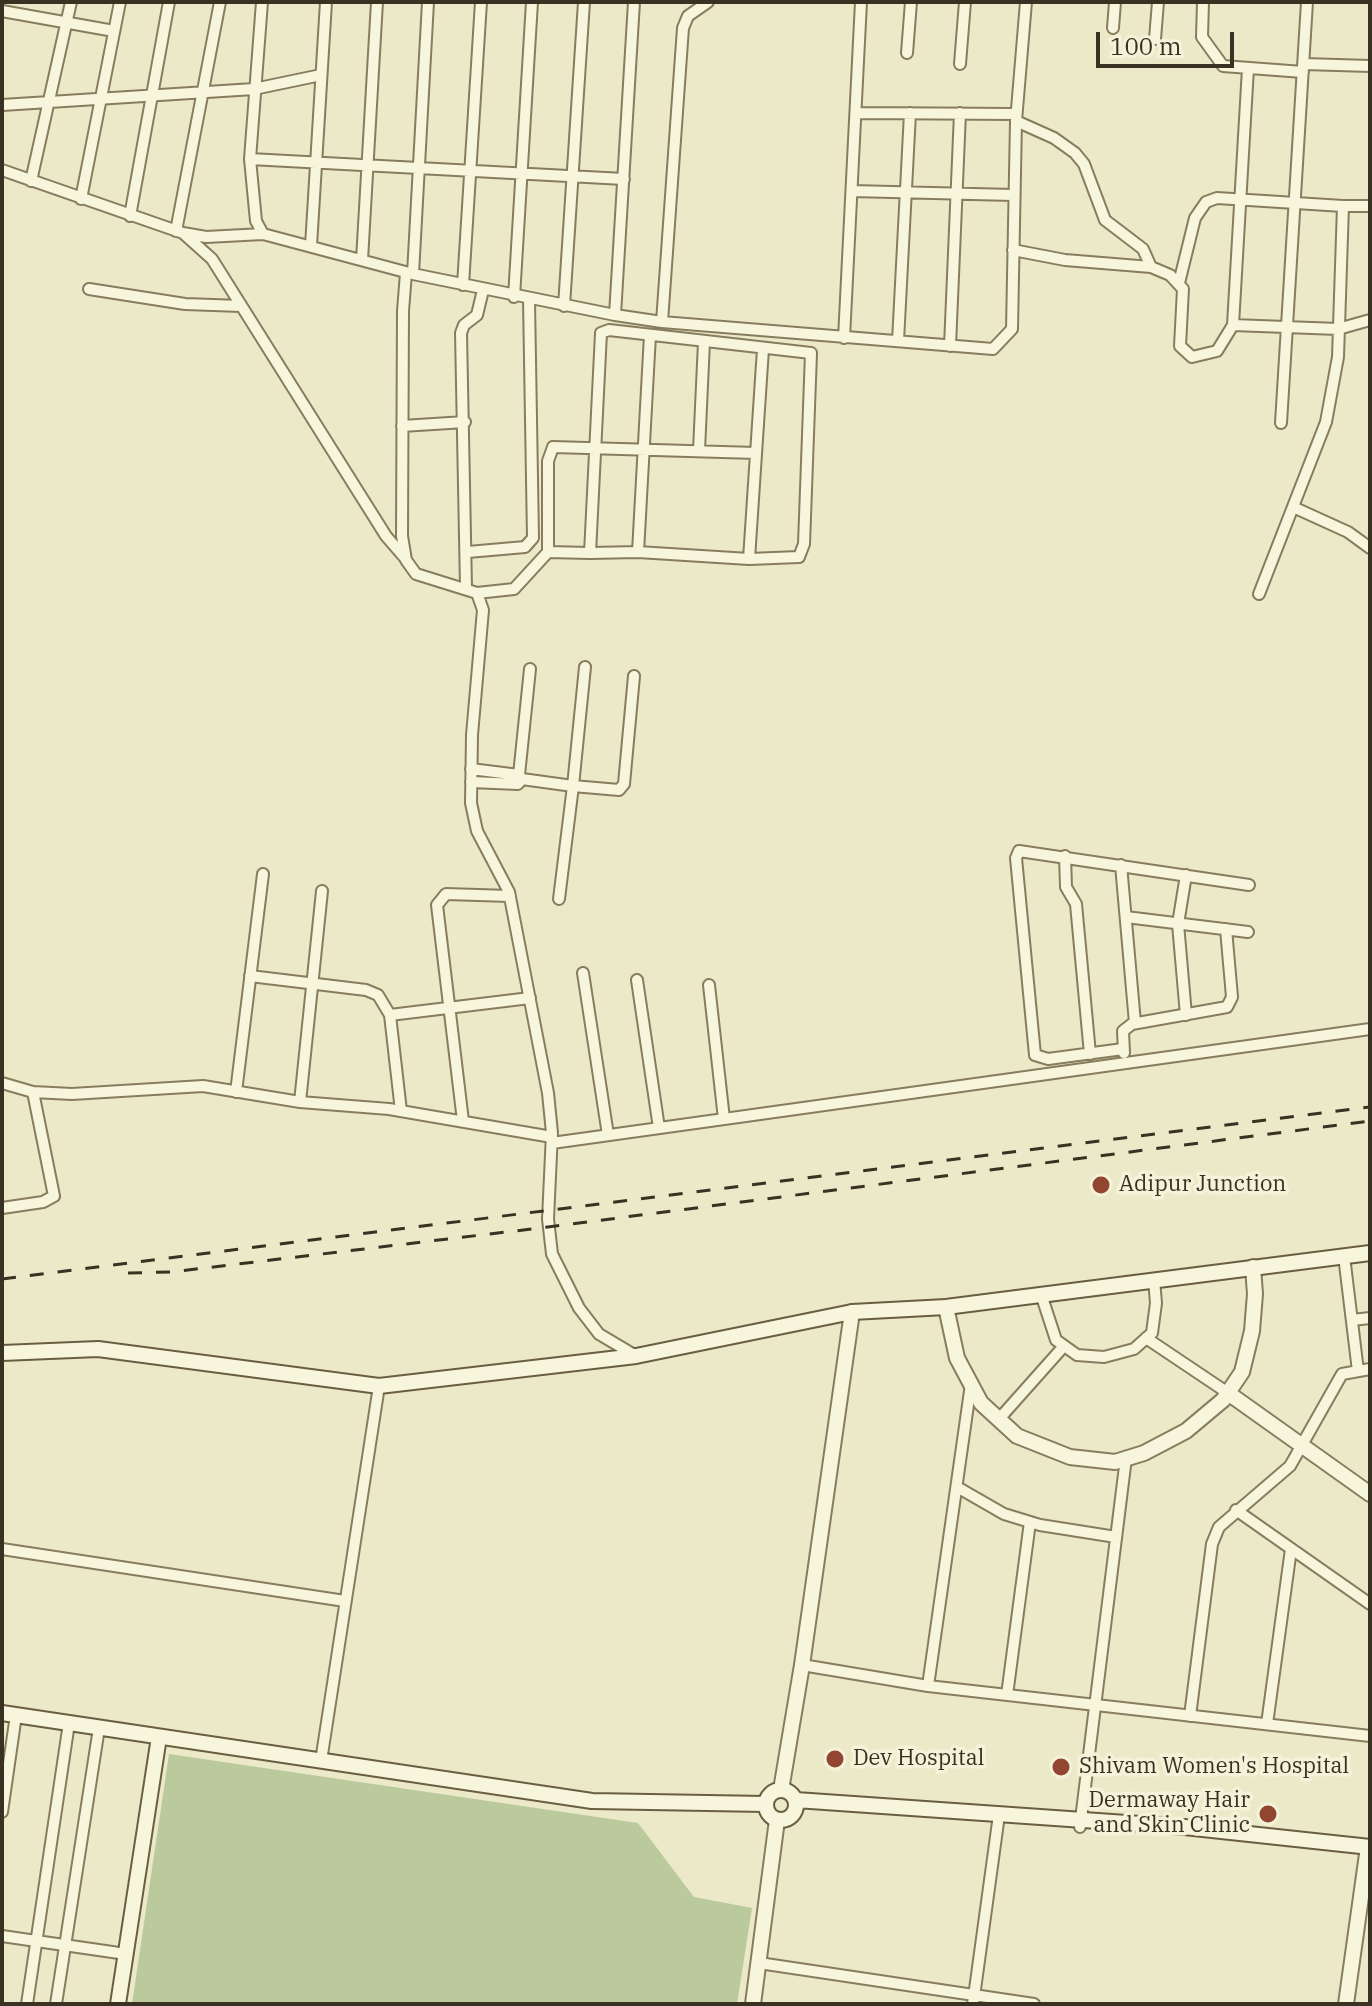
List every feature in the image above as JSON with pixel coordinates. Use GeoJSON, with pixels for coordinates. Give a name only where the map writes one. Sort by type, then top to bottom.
{"type":"FeatureCollection","features":[{"type":"Feature","properties":{"kind":"main road"},"geometry":{"type":"LineString","coordinates":[[2,1353],[98,1349],[379,1386],[636,1356],[852,1312],[946,1307],[1370,1253]]}},
{"type":"Feature","properties":{"kind":"main road"},"geometry":{"type":"LineString","coordinates":[[946,1307],[957,1358],[981,1403],[1017,1436],[1070,1457],[1115,1462],[1186,1431],[1228,1393],[1242,1372],[1252,1331],[1253,1267]]}},
{"type":"Feature","properties":{"kind":"main road"},"geometry":{"type":"LineString","coordinates":[[781,1790],[802,1665],[852,1312]]}},
{"type":"Feature","properties":{"kind":"main road"},"geometry":{"type":"LineString","coordinates":[[1228,1393],[1370,1494]]}},
{"type":"Feature","properties":{"kind":"main road"},"geometry":{"type":"LineString","coordinates":[[9,1714],[592,1801],[765,1804]]}},
{"type":"Feature","properties":{"kind":"main road"},"geometry":{"type":"LineString","coordinates":[[118,2004],[159,1737]]}},
{"type":"Feature","properties":{"kind":"main road"},"geometry":{"type":"LineString","coordinates":[[781,1790],[789,1792],[796,1804],[788,1819],[777,1820],[769,1814],[765,1804],[769,1794],[781,1790]]}},
{"type":"Feature","properties":{"kind":"main road"},"geometry":{"type":"LineString","coordinates":[[796,1804],[1081,1824],[1184,1827],[1369,1851],[1346,2004]]}},
{"type":"Feature","properties":{"kind":"main road"},"geometry":{"type":"LineString","coordinates":[[753,2004],[777,1820]]}},
{"type":"Feature","properties":{"kind":"street"},"geometry":{"type":"LineString","coordinates":[[31,181],[71,2]]}},
{"type":"Feature","properties":{"kind":"street"},"geometry":{"type":"LineString","coordinates":[[81,199],[120,2]]}},
{"type":"Feature","properties":{"kind":"street"},"geometry":{"type":"LineString","coordinates":[[130,216],[169,2]]}},
{"type":"Feature","properties":{"kind":"street"},"geometry":{"type":"LineString","coordinates":[[180,232],[220,2]]}},
{"type":"Feature","properties":{"kind":"street"},"geometry":{"type":"LineString","coordinates":[[262,2],[250,159],[256,221],[263,234]]}},
{"type":"Feature","properties":{"kind":"street"},"geometry":{"type":"LineString","coordinates":[[311,246],[326,2]]}},
{"type":"Feature","properties":{"kind":"street"},"geometry":{"type":"LineString","coordinates":[[362,260],[377,2]]}},
{"type":"Feature","properties":{"kind":"street"},"geometry":{"type":"LineString","coordinates":[[406,560],[402,536],[402,426],[428,2]]}},
{"type":"Feature","properties":{"kind":"street"},"geometry":{"type":"LineString","coordinates":[[463,285],[481,2]]}},
{"type":"Feature","properties":{"kind":"street"},"geometry":{"type":"LineString","coordinates":[[514,297],[532,2]]}},
{"type":"Feature","properties":{"kind":"street"},"geometry":{"type":"LineString","coordinates":[[564,306],[584,2]]}},
{"type":"Feature","properties":{"kind":"street"},"geometry":{"type":"LineString","coordinates":[[615,315],[634,2]]}},
{"type":"Feature","properties":{"kind":"street"},"geometry":{"type":"LineString","coordinates":[[662,322],[683,28],[688,16],[708,2]]}},
{"type":"Feature","properties":{"kind":"street"},"geometry":{"type":"LineString","coordinates":[[844,338],[861,2]]}},
{"type":"Feature","properties":{"kind":"street"},"geometry":{"type":"LineString","coordinates":[[907,53],[911,2]]}},
{"type":"Feature","properties":{"kind":"street"},"geometry":{"type":"LineString","coordinates":[[960,64],[965,2]]}},
{"type":"Feature","properties":{"kind":"street"},"geometry":{"type":"LineString","coordinates":[[2,170],[180,232],[206,237],[263,234],[410,273],[529,300],[662,322],[993,349],[1012,329],[1016,117],[1026,2]]}},
{"type":"Feature","properties":{"kind":"street"},"geometry":{"type":"LineString","coordinates":[[1113,28],[1115,2]]}},
{"type":"Feature","properties":{"kind":"street"},"geometry":{"type":"LineString","coordinates":[[1155,39],[1158,2]]}},
{"type":"Feature","properties":{"kind":"street"},"geometry":{"type":"LineString","coordinates":[[1203,2],[1202,37],[1218,61],[1227,68],[1370,66]]}},
{"type":"Feature","properties":{"kind":"street"},"geometry":{"type":"LineString","coordinates":[[1281,423],[1307,2]]}},
{"type":"Feature","properties":{"kind":"street"},"geometry":{"type":"LineString","coordinates":[[2,7],[114,31]]}},
{"type":"Feature","properties":{"kind":"street"},"geometry":{"type":"LineString","coordinates":[[1248,68],[1242,200],[1233,325],[1217,351],[1192,357],[1185,352],[1178,336],[1183,295],[1179,283],[1200,210],[1217,198],[1242,200],[1295,202],[1343,206],[1370,206]]}},
{"type":"Feature","properties":{"kind":"street"},"geometry":{"type":"LineString","coordinates":[[2,105],[254,89],[321,75]]}},
{"type":"Feature","properties":{"kind":"street"},"geometry":{"type":"LineString","coordinates":[[856,113],[960,113],[1016,117],[1075,153],[1084,164],[1105,220],[1143,249],[1151,267]]}},
{"type":"Feature","properties":{"kind":"street"},"geometry":{"type":"LineString","coordinates":[[898,341],[903,192],[910,113]]}},
{"type":"Feature","properties":{"kind":"street"},"geometry":{"type":"LineString","coordinates":[[950,346],[960,113]]}},
{"type":"Feature","properties":{"kind":"street"},"geometry":{"type":"LineString","coordinates":[[250,159],[624,179]]}},
{"type":"Feature","properties":{"kind":"street"},"geometry":{"type":"LineString","coordinates":[[852,191],[1013,195]]}},
{"type":"Feature","properties":{"kind":"street"},"geometry":{"type":"LineString","coordinates":[[1259,594],[1326,422],[1338,357],[1343,206]]}},
{"type":"Feature","properties":{"kind":"street"},"geometry":{"type":"LineString","coordinates":[[180,232],[212,259],[386,536],[416,574],[472,590],[514,589],[548,552],[550,453],[558,446],[756,453]]}},
{"type":"Feature","properties":{"kind":"street"},"geometry":{"type":"LineString","coordinates":[[1013,250],[1065,260],[1151,267],[1179,283]]}},
{"type":"Feature","properties":{"kind":"street"},"geometry":{"type":"LineString","coordinates":[[89,289],[185,304],[241,306]]}},
{"type":"Feature","properties":{"kind":"street"},"geometry":{"type":"LineString","coordinates":[[483,290],[477,315],[464,325],[461,333],[468,552],[472,590],[483,610],[471,803],[477,831],[510,896],[530,998],[552,1140],[548,1219],[552,1254],[561,1277],[599,1334],[636,1356]]}},
{"type":"Feature","properties":{"kind":"street"},"geometry":{"type":"LineString","coordinates":[[468,552],[525,547],[533,538],[529,300]]}},
{"type":"Feature","properties":{"kind":"street"},"geometry":{"type":"LineString","coordinates":[[1233,325],[1287,330],[1338,329],[1370,320]]}},
{"type":"Feature","properties":{"kind":"street"},"geometry":{"type":"LineString","coordinates":[[548,552],[796,558],[804,544],[812,358],[808,352],[609,330],[599,337],[590,553]]}},
{"type":"Feature","properties":{"kind":"street"},"geometry":{"type":"LineString","coordinates":[[638,552],[650,335]]}},
{"type":"Feature","properties":{"kind":"street"},"geometry":{"type":"LineString","coordinates":[[699,450],[704,342]]}},
{"type":"Feature","properties":{"kind":"street"},"geometry":{"type":"LineString","coordinates":[[749,559],[763,349]]}},
{"type":"Feature","properties":{"kind":"street"},"geometry":{"type":"LineString","coordinates":[[402,426],[465,422]]}},
{"type":"Feature","properties":{"kind":"street"},"geometry":{"type":"LineString","coordinates":[[1293,507],[1348,532],[1370,548]]}},
{"type":"Feature","properties":{"kind":"street"},"geometry":{"type":"LineString","coordinates":[[559,899],[585,667]]}},
{"type":"Feature","properties":{"kind":"street"},"geometry":{"type":"LineString","coordinates":[[471,782],[518,784],[530,669]]}},
{"type":"Feature","properties":{"kind":"street"},"geometry":{"type":"LineString","coordinates":[[471,769],[573,786],[621,789],[634,676]]}},
{"type":"Feature","properties":{"kind":"street"},"geometry":{"type":"LineString","coordinates":[[1123,1049],[1048,1059],[1041,1059],[1033,1051],[1016,858],[1023,850],[1249,885]]}},
{"type":"Feature","properties":{"kind":"street"},"geometry":{"type":"LineString","coordinates":[[1065,856],[1066,887],[1076,904],[1090,1054]]}},
{"type":"Feature","properties":{"kind":"street"},"geometry":{"type":"LineString","coordinates":[[1121,865],[1135,1023]]}},
{"type":"Feature","properties":{"kind":"street"},"geometry":{"type":"LineString","coordinates":[[236,1092],[263,874]]}},
{"type":"Feature","properties":{"kind":"street"},"geometry":{"type":"LineString","coordinates":[[1186,875],[1178,924],[1186,1015]]}},
{"type":"Feature","properties":{"kind":"street"},"geometry":{"type":"LineString","coordinates":[[300,1102],[322,891]]}},
{"type":"Feature","properties":{"kind":"street"},"geometry":{"type":"LineString","coordinates":[[463,1121],[435,912],[440,898],[446,894],[510,896]]}},
{"type":"Feature","properties":{"kind":"street"},"geometry":{"type":"LineString","coordinates":[[1126,917],[1248,932]]}},
{"type":"Feature","properties":{"kind":"street"},"geometry":{"type":"LineString","coordinates":[[1125,1063],[1123,1031],[1135,1023],[1222,1009],[1230,1002],[1226,929]]}},
{"type":"Feature","properties":{"kind":"street"},"geometry":{"type":"LineString","coordinates":[[583,973],[608,1135]]}},
{"type":"Feature","properties":{"kind":"street"},"geometry":{"type":"LineString","coordinates":[[250,976],[371,992],[382,1000],[390,1015],[401,1111]]}},
{"type":"Feature","properties":{"kind":"street"},"geometry":{"type":"LineString","coordinates":[[637,980],[659,1128]]}},
{"type":"Feature","properties":{"kind":"street"},"geometry":{"type":"LineString","coordinates":[[709,985],[724,1119]]}},
{"type":"Feature","properties":{"kind":"street"},"geometry":{"type":"LineString","coordinates":[[390,1015],[530,998]]}},
{"type":"Feature","properties":{"kind":"street"},"geometry":{"type":"LineString","coordinates":[[2,1083],[33,1092],[156,1091],[193,1086],[300,1102],[401,1111],[552,1140],[608,1135],[1370,1029]]}},
{"type":"Feature","properties":{"kind":"street"},"geometry":{"type":"LineString","coordinates":[[2,1208],[43,1202],[54,1196],[33,1092]]}},
{"type":"Feature","properties":{"kind":"street"},"geometry":{"type":"LineString","coordinates":[[1344,1256],[1358,1371]]}},
{"type":"Feature","properties":{"kind":"street"},"geometry":{"type":"LineString","coordinates":[[1041,1294],[1056,1340],[1077,1355],[1104,1357],[1134,1349],[1152,1333],[1154,1280]]}},
{"type":"Feature","properties":{"kind":"street"},"geometry":{"type":"LineString","coordinates":[[1352,1320],[1370,1318]]}},
{"type":"Feature","properties":{"kind":"street"},"geometry":{"type":"LineString","coordinates":[[1146,1338],[1228,1393]]}},
{"type":"Feature","properties":{"kind":"street"},"geometry":{"type":"LineString","coordinates":[[999,1419],[1064,1346]]}},
{"type":"Feature","properties":{"kind":"street"},"geometry":{"type":"LineString","coordinates":[[1190,1716],[1212,1544],[1219,1527],[1236,1510],[1277,1480],[1303,1446],[1342,1374],[1370,1369]]}},
{"type":"Feature","properties":{"kind":"street"},"geometry":{"type":"LineString","coordinates":[[1358,1371],[1370,1378]]}},
{"type":"Feature","properties":{"kind":"street"},"geometry":{"type":"LineString","coordinates":[[928,1686],[971,1384]]}},
{"type":"Feature","properties":{"kind":"street"},"geometry":{"type":"LineString","coordinates":[[321,1761],[379,1386]]}},
{"type":"Feature","properties":{"kind":"street"},"geometry":{"type":"LineString","coordinates":[[1081,1824],[1126,1458]]}},
{"type":"Feature","properties":{"kind":"street"},"geometry":{"type":"LineString","coordinates":[[957,1487],[1004,1514],[1030,1522],[1116,1537]]}},
{"type":"Feature","properties":{"kind":"street"},"geometry":{"type":"LineString","coordinates":[[1236,1510],[1370,1604]]}},
{"type":"Feature","properties":{"kind":"street"},"geometry":{"type":"LineString","coordinates":[[1007,1695],[1030,1522]]}},
{"type":"Feature","properties":{"kind":"street"},"geometry":{"type":"LineString","coordinates":[[2,1549],[345,1601]]}},
{"type":"Feature","properties":{"kind":"street"},"geometry":{"type":"LineString","coordinates":[[1267,1724],[1291,1549]]}},
{"type":"Feature","properties":{"kind":"street"},"geometry":{"type":"LineString","coordinates":[[802,1665],[928,1686],[1370,1736]]}},
{"type":"Feature","properties":{"kind":"street"},"geometry":{"type":"LineString","coordinates":[[2,1812],[9,1714]]}},
{"type":"Feature","properties":{"kind":"street"},"geometry":{"type":"LineString","coordinates":[[27,2004],[69,1723]]}},
{"type":"Feature","properties":{"kind":"street"},"geometry":{"type":"LineString","coordinates":[[56,2004],[99,1728]]}},
{"type":"Feature","properties":{"kind":"street"},"geometry":{"type":"LineString","coordinates":[[973,2000],[999,1818]]}},
{"type":"Feature","properties":{"kind":"street"},"geometry":{"type":"LineString","coordinates":[[2,1936],[126,1954]]}},
{"type":"Feature","properties":{"kind":"street"},"geometry":{"type":"LineString","coordinates":[[759,1963],[891,1983],[973,2000],[1034,2004]]}},
{"type":"Feature","properties":{"kind":"green space"},"geometry":{"type":"Polygon","coordinates":[[[169,1754],[638,1823],[694,1897],[752,1908],[737,2004],[132,2004],[169,1754]]]}},
{"type":"Feature","properties":{"kind":"railway"},"geometry":{"type":"LineString","coordinates":[[2,1279],[1370,1107]]}},
{"type":"Feature","properties":{"kind":"railway"},"geometry":{"type":"LineString","coordinates":[[128,1273],[171,1272],[548,1227],[1370,1121]]}},
{"type":"Feature","properties":{"kind":"place","name":"Adipur Junction"},"geometry":{"type":"Point","coordinates":[1101,1185]}},
{"type":"Feature","properties":{"kind":"place","name":"Dev Hospital"},"geometry":{"type":"Point","coordinates":[835,1759]}},
{"type":"Feature","properties":{"kind":"place","name":"Shivam Women's Hospital"},"geometry":{"type":"Point","coordinates":[1061,1767]}},
{"type":"Feature","properties":{"kind":"place","name":"Dermaway Hair and Skin Clinic"},"geometry":{"type":"Point","coordinates":[1268,1814]}}]}
